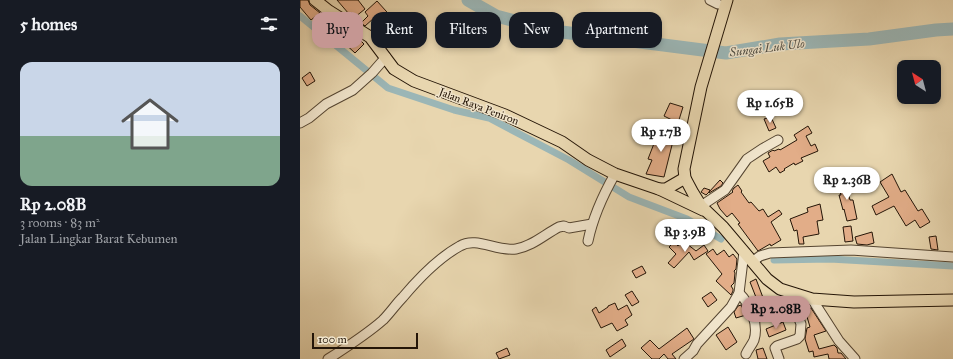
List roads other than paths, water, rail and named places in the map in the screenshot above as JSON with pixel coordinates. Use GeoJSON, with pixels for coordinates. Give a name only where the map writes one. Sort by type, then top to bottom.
{"type":"FeatureCollection","features":[{"type":"Feature","properties":{"kind":"main road","name":"Jalan Raya Peniron"},"geometry":{"type":"LineString","coordinates":[[316,0],[329,11],[370,38],[394,69],[414,81],[505,115],[562,142],[588,160],[615,174],[659,189],[710,214]]}},
{"type":"Feature","properties":{"kind":"main road"},"geometry":{"type":"LineString","coordinates":[[719,4],[707,65],[685,158],[684,169],[685,178],[692,193],[701,206],[710,214],[767,279],[780,289],[789,293],[812,299],[854,302],[953,300]]}},
{"type":"Feature","properties":{"kind":"main road"},"geometry":{"type":"LineString","coordinates":[[659,189],[666,189],[685,178]]}},
{"type":"Feature","properties":{"kind":"street"},"geometry":{"type":"LineString","coordinates":[[300,123],[309,118],[326,104],[344,96],[361,83],[386,57]]}},
{"type":"Feature","properties":{"kind":"street"},"geometry":{"type":"LineString","coordinates":[[701,206],[725,190],[747,158],[778,140]]}},
{"type":"Feature","properties":{"kind":"street"},"geometry":{"type":"LineString","coordinates":[[588,241],[592,224],[604,193],[615,174]]}},
{"type":"Feature","properties":{"kind":"street"},"geometry":{"type":"LineString","coordinates":[[328,359],[363,336],[383,319],[430,268],[461,245],[475,242],[501,249],[517,249],[529,245],[559,227],[564,226],[569,228],[592,224]]}},
{"type":"Feature","properties":{"kind":"street"},"geometry":{"type":"LineString","coordinates":[[752,262],[760,256],[770,253],[851,250],[953,256]]}},
{"type":"Feature","properties":{"kind":"street"},"geometry":{"type":"LineString","coordinates":[[684,359],[694,355],[698,344],[731,307],[739,293],[744,252]]}},
{"type":"Feature","properties":{"kind":"street"},"geometry":{"type":"LineString","coordinates":[[739,293],[749,305],[754,324],[754,341],[746,354]]}},
{"type":"Feature","properties":{"kind":"street"},"geometry":{"type":"LineString","coordinates":[[779,359],[775,348],[797,339],[800,336],[801,324],[789,293]]}},
{"type":"Feature","properties":{"kind":"street"},"geometry":{"type":"LineString","coordinates":[[812,299],[839,341],[855,359]]}},
{"type":"Feature","properties":{"kind":"waterway","name":"Sungai Luk Ulo"},"geometry":{"type":"LineString","coordinates":[[468,0],[496,16],[554,31],[726,53],[780,44],[869,39],[953,29]]}},
{"type":"Feature","properties":{"kind":"waterway"},"geometry":{"type":"LineString","coordinates":[[300,16],[388,88],[454,110],[489,118],[569,160],[629,197],[687,219],[721,239]]}},
{"type":"Feature","properties":{"kind":"waterway"},"geometry":{"type":"LineString","coordinates":[[774,260],[830,259],[953,266]]}}]}
